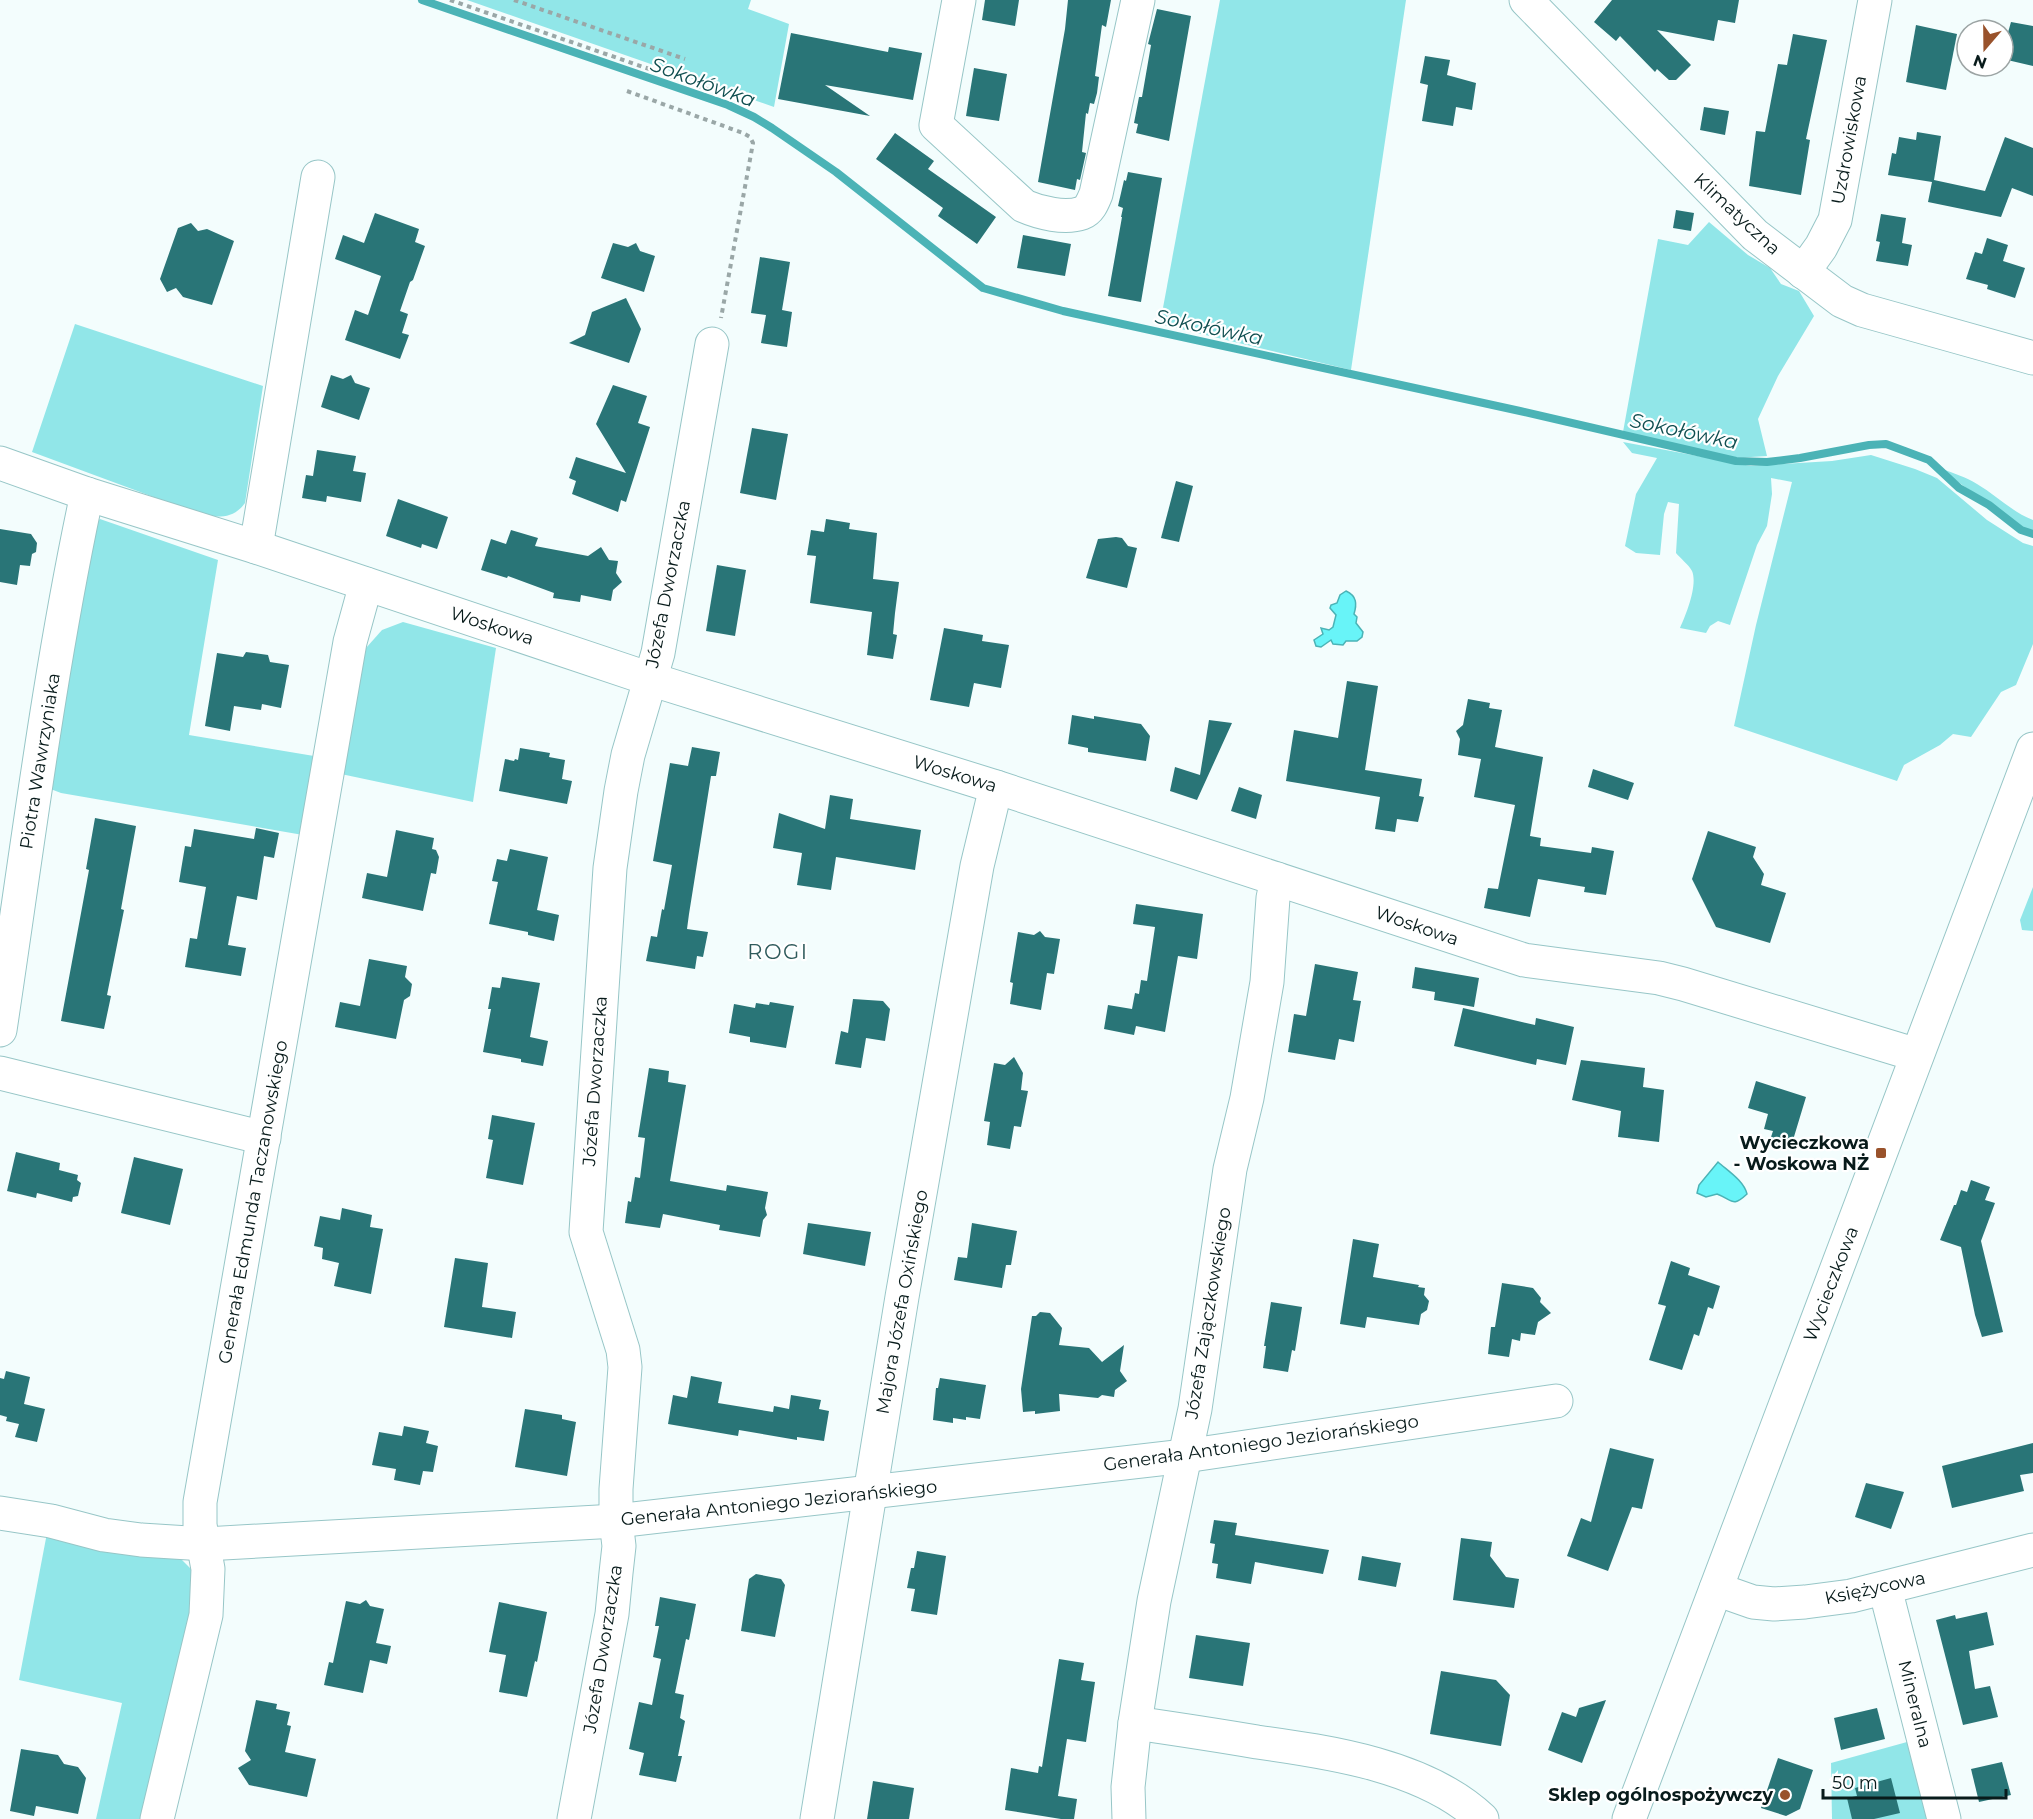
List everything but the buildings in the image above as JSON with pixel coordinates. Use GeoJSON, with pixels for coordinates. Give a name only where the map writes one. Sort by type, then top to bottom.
{"type":"FeatureCollection","features":[{"type":"Feature","properties":{"kind":"street"},"geometry":{"type":"LineString","coordinates":[[959,0],[936,125],[1024,206],[1035,211],[1066,215],[1083,213],[1092,204],[1096,194],[1138,0]]}},
{"type":"Feature","properties":{"kind":"street","name":"Klimatyczna"},"geometry":{"type":"LineString","coordinates":[[1526,0],[1740,221],[1768,247],[1842,301],[1862,310],[2033,358]]}},
{"type":"Feature","properties":{"kind":"street","name":"Uzdrowiskowa"},"geometry":{"type":"LineString","coordinates":[[1803,272],[1821,247],[1835,220],[1875,0]]}},
{"type":"Feature","properties":{"kind":"street"},"geometry":{"type":"LineString","coordinates":[[256,548],[318,177]]}},
{"type":"Feature","properties":{"kind":"street","name":"Józefa Dworzaczka"},"geometry":{"type":"LineString","coordinates":[[574,1819],[612,1614],[618,1546],[616,1490],[625,1367],[623,1350],[586,1232],[610,868],[621,791],[633,737],[658,653],[712,344]]}},
{"type":"Feature","properties":{"kind":"street","name":"Woskowa"},"geometry":{"type":"LineString","coordinates":[[0,463],[87,494],[650,679],[996,787],[1524,960],[1659,978],[1917,1055]]}},
{"type":"Feature","properties":{"kind":"street","name":"Piotra Wawrzyniaka"},"geometry":{"type":"LineString","coordinates":[[0,1029],[45,727],[71,568],[87,494]]}},
{"type":"Feature","properties":{"kind":"street","name":"Generała Edmunda Taczanowskiego"},"geometry":{"type":"LineString","coordinates":[[157,1819],[206,1615],[208,1569],[200,1525],[200,1502],[350,642],[366,584]]}},
{"type":"Feature","properties":{"kind":"street","name":"Wycieczkowa"},"geometry":{"type":"LineString","coordinates":[[1629,1819],[2033,749]]}},
{"type":"Feature","properties":{"kind":"street","name":"Majora Józefa Oxińskiego"},"geometry":{"type":"LineString","coordinates":[[817,1819],[902,1297],[977,866],[996,787]]}},
{"type":"Feature","properties":{"kind":"street","name":"Józefa Zajączkowskiego"},"geometry":{"type":"LineString","coordinates":[[1129,1819],[1128,1787],[1135,1723],[1154,1601],[1195,1409],[1230,1169],[1247,1098],[1267,982],[1273,898],[1277,879]]}},
{"type":"Feature","properties":{"kind":"street"},"geometry":{"type":"LineString","coordinates":[[0,1073],[264,1138]]}},
{"type":"Feature","properties":{"kind":"street","name":"Generała Antoniego Jeziorańskiego"},"geometry":{"type":"LineString","coordinates":[[0,1513],[51,1521],[104,1535],[205,1544],[616,1521],[1185,1456],[1556,1401]]}},
{"type":"Feature","properties":{"kind":"street","name":"Księżycowa"},"geometry":{"type":"LineString","coordinates":[[1716,1589],[1753,1602],[1774,1604],[1851,1596],[2033,1550]]}},
{"type":"Feature","properties":{"kind":"street","name":"Mineralna"},"geometry":{"type":"LineString","coordinates":[[1885,1588],[1944,1819]]}},
{"type":"Feature","properties":{"kind":"street"},"geometry":{"type":"LineString","coordinates":[[1135,1723],[1322,1751],[1361,1760],[1434,1787],[1477,1814]]}},
{"type":"Feature","properties":{"kind":"path"},"geometry":{"type":"LineString","coordinates":[[450,0],[730,97]]}},
{"type":"Feature","properties":{"kind":"path"},"geometry":{"type":"LineString","coordinates":[[514,0],[685,59]]}},
{"type":"Feature","properties":{"kind":"path"},"geometry":{"type":"LineString","coordinates":[[627,91],[743,133],[750,137],[753,143],[720,324],[712,344]]}},
{"type":"Feature","properties":{"kind":"shaded area"},"geometry":{"type":"Polygon","coordinates":[[[467,0],[751,0],[748,9],[789,24],[774,107],[467,0]]]}},
{"type":"Feature","properties":{"kind":"shaded area"},"geometry":{"type":"Polygon","coordinates":[[[1220,0],[1406,0],[1351,370],[1160,324],[1220,0]]]}},
{"type":"Feature","properties":{"kind":"shaded area"},"geometry":{"type":"Polygon","coordinates":[[[1709,222],[1748,255],[1770,268],[1781,284],[1799,291],[1814,316],[1778,376],[1758,419],[1767,456],[1735,458],[1623,432],[1658,239],[1688,245],[1709,222]]]}},
{"type":"Feature","properties":{"kind":"shaded area"},"geometry":{"type":"Polygon","coordinates":[[[75,324],[263,386],[245,503],[237,512],[228,516],[205,516],[32,452],[75,324]]]}},
{"type":"Feature","properties":{"kind":"shaded area"},"geometry":{"type":"Polygon","coordinates":[[[1623,442],[1751,466],[1832,461],[1871,455],[1937,478],[1987,520],[2023,543],[2033,546],[2033,644],[2016,685],[2001,692],[1971,737],[1953,734],[1940,745],[1904,765],[1897,781],[1734,726],[1756,625],[1792,482],[1771,478],[1772,494],[1767,526],[1757,545],[1730,625],[1718,621],[1710,626],[1706,633],[1680,628],[1694,584],[1691,569],[1676,553],[1679,504],[1668,502],[1664,514],[1660,555],[1636,553],[1625,546],[1636,494],[1657,458],[1632,453],[1623,442]]]}},
{"type":"Feature","properties":{"kind":"shaded area"},"geometry":{"type":"Polygon","coordinates":[[[1942,469],[1960,475],[1984,488],[2018,513],[2033,520],[2033,531],[2015,523],[1942,469]]]}},
{"type":"Feature","properties":{"kind":"shaded area"},"geometry":{"type":"Polygon","coordinates":[[[100,519],[218,560],[189,735],[314,756],[303,835],[61,793],[48,788],[93,525],[100,519]]]}},
{"type":"Feature","properties":{"kind":"shaded area"},"geometry":{"type":"Polygon","coordinates":[[[1346,591],[1355,601],[1354,614],[1357,617],[1356,623],[1363,632],[1362,637],[1357,641],[1346,641],[1343,645],[1333,644],[1331,640],[1321,647],[1316,646],[1314,640],[1323,634],[1321,628],[1329,630],[1333,627],[1336,615],[1330,608],[1331,605],[1337,603],[1340,595],[1346,591]]]}},
{"type":"Feature","properties":{"kind":"shaded area"},"geometry":{"type":"Polygon","coordinates":[[[403,622],[496,648],[473,802],[341,774],[358,657],[382,630],[403,622]]]}},
{"type":"Feature","properties":{"kind":"shaded area"},"geometry":{"type":"Polygon","coordinates":[[[2033,887],[2033,931],[2022,930],[2020,920],[2033,887]]]}},
{"type":"Feature","properties":{"kind":"shaded area"},"geometry":{"type":"Polygon","coordinates":[[[1718,1162],[1743,1185],[1747,1194],[1738,1201],[1732,1202],[1717,1194],[1706,1197],[1697,1193],[1699,1185],[1718,1162]]]}},
{"type":"Feature","properties":{"kind":"shaded area"},"geometry":{"type":"Polygon","coordinates":[[[47,1533],[178,1556],[196,1574],[199,1594],[147,1819],[96,1819],[122,1703],[19,1680],[47,1533]]]}},
{"type":"Feature","properties":{"kind":"shaded area"},"geometry":{"type":"Polygon","coordinates":[[[1907,1742],[1928,1819],[1832,1819],[1831,1763],[1907,1742]]]}},
{"type":"Feature","properties":{"kind":"waterway","name":"Sokołówka"},"geometry":{"type":"LineString","coordinates":[[422,0],[728,105],[754,117],[836,172],[983,288],[1063,311],[1520,411],[1736,461],[1767,462],[1886,444],[1929,460],[1959,488],[1989,505],[2021,530],[2033,534]]}},
{"type":"Feature","properties":{"kind":"place","name":"Wycieczkowa - Woskowa NŻ"},"geometry":{"type":"Point","coordinates":[1881,1153]}},
{"type":"Feature","properties":{"kind":"place","name":"Sklep ogólnospożywczy"},"geometry":{"type":"Point","coordinates":[1785,1795]}},
{"type":"Feature","properties":{"kind":"district","name":"ROGI"},"geometry":{"type":"Point","coordinates":[778,952]}}]}
